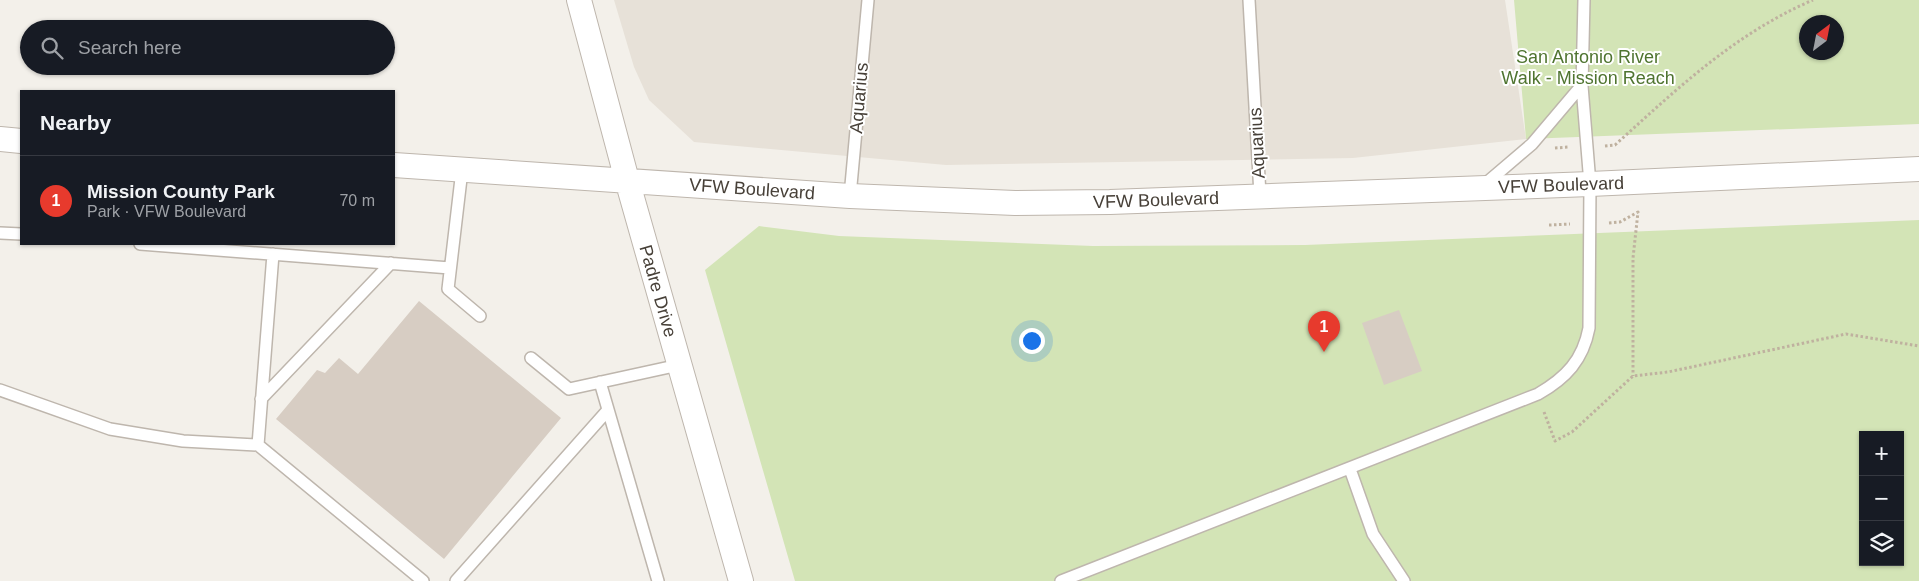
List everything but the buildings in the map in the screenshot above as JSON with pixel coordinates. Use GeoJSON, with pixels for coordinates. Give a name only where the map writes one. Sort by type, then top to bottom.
{"type":"FeatureCollection","features":[{"type":"Feature","properties":{"kind":"street","name":"Padre Drive"},"geometry":{"type":"LineString","coordinates":[[579,0],[627,180],[741,581]]}},
{"type":"Feature","properties":{"kind":"street"},"geometry":{"type":"LineString","coordinates":[[0,139],[20,141]]}},
{"type":"Feature","properties":{"kind":"street","name":"VFW Boulevard"},"geometry":{"type":"LineString","coordinates":[[395,165],[850,196],[1015,204],[1590,184],[1919,169]]}},
{"type":"Feature","properties":{"kind":"lane","name":"Aquarius"},"geometry":{"type":"LineString","coordinates":[[850,196],[868,0]]}},
{"type":"Feature","properties":{"kind":"lane","name":"Aquarius"},"geometry":{"type":"LineString","coordinates":[[1249,0],[1260,196]]}},
{"type":"Feature","properties":{"kind":"lane"},"geometry":{"type":"LineString","coordinates":[[1061,581],[1538,394],[1568,373],[1578,360],[1585,345],[1589,328],[1590,184],[1582,85],[1584,0]]}},
{"type":"Feature","properties":{"kind":"lane"},"geometry":{"type":"LineString","coordinates":[[1481,188],[1532,144],[1582,85]]}},
{"type":"Feature","properties":{"kind":"lane"},"geometry":{"type":"LineString","coordinates":[[462,170],[448,289],[480,316]]}},
{"type":"Feature","properties":{"kind":"lane"},"geometry":{"type":"LineString","coordinates":[[0,233],[20,234]]}},
{"type":"Feature","properties":{"kind":"lane"},"geometry":{"type":"LineString","coordinates":[[153,245],[450,268]]}},
{"type":"Feature","properties":{"kind":"lane"},"geometry":{"type":"LineString","coordinates":[[258,445],[273,254]]}},
{"type":"Feature","properties":{"kind":"lane"},"geometry":{"type":"LineString","coordinates":[[261,399],[391,263]]}},
{"type":"Feature","properties":{"kind":"lane"},"geometry":{"type":"LineString","coordinates":[[531,358],[569,390],[679,365]]}},
{"type":"Feature","properties":{"kind":"lane"},"geometry":{"type":"LineString","coordinates":[[600,382],[658,581]]}},
{"type":"Feature","properties":{"kind":"lane"},"geometry":{"type":"LineString","coordinates":[[0,390],[110,429],[183,441],[258,445],[423,581]]}},
{"type":"Feature","properties":{"kind":"lane"},"geometry":{"type":"LineString","coordinates":[[456,581],[608,410]]}},
{"type":"Feature","properties":{"kind":"lane"},"geometry":{"type":"LineString","coordinates":[[1350,469],[1373,534],[1404,581]]}},
{"type":"Feature","properties":{"kind":"path"},"geometry":{"type":"LineString","coordinates":[[1615,145],[1701,67],[1781,14],[1813,0]]}},
{"type":"Feature","properties":{"kind":"path"},"geometry":{"type":"LineString","coordinates":[[1620,222],[1638,212],[1633,258],[1633,376]]}},
{"type":"Feature","properties":{"kind":"path"},"geometry":{"type":"LineString","coordinates":[[1538,394],[1555,441],[1572,432],[1633,376],[1668,372],[1846,334],[1919,346]]}},
{"type":"Feature","properties":{"kind":"shaded area"},"geometry":{"type":"Polygon","coordinates":[[[614,0],[1505,0],[1526,139],[1353,158],[946,165],[694,142],[649,100],[634,67],[614,0]]]}},
{"type":"Feature","properties":{"kind":"green space","name":"San Antonio River Walk - Mission Reach"},"geometry":{"type":"Polygon","coordinates":[[[1514,0],[1919,0],[1919,124],[1526,139],[1514,0]]]}},
{"type":"Feature","properties":{"kind":"green space"},"geometry":{"type":"Polygon","coordinates":[[[1919,220],[1919,581],[795,581],[705,270],[759,226],[839,236],[1093,246],[1305,245],[1919,220]]]}},
{"type":"Feature","properties":{"kind":"place","name":"Mission County Park"},"geometry":{"type":"Point","coordinates":[1324,352]}}]}
